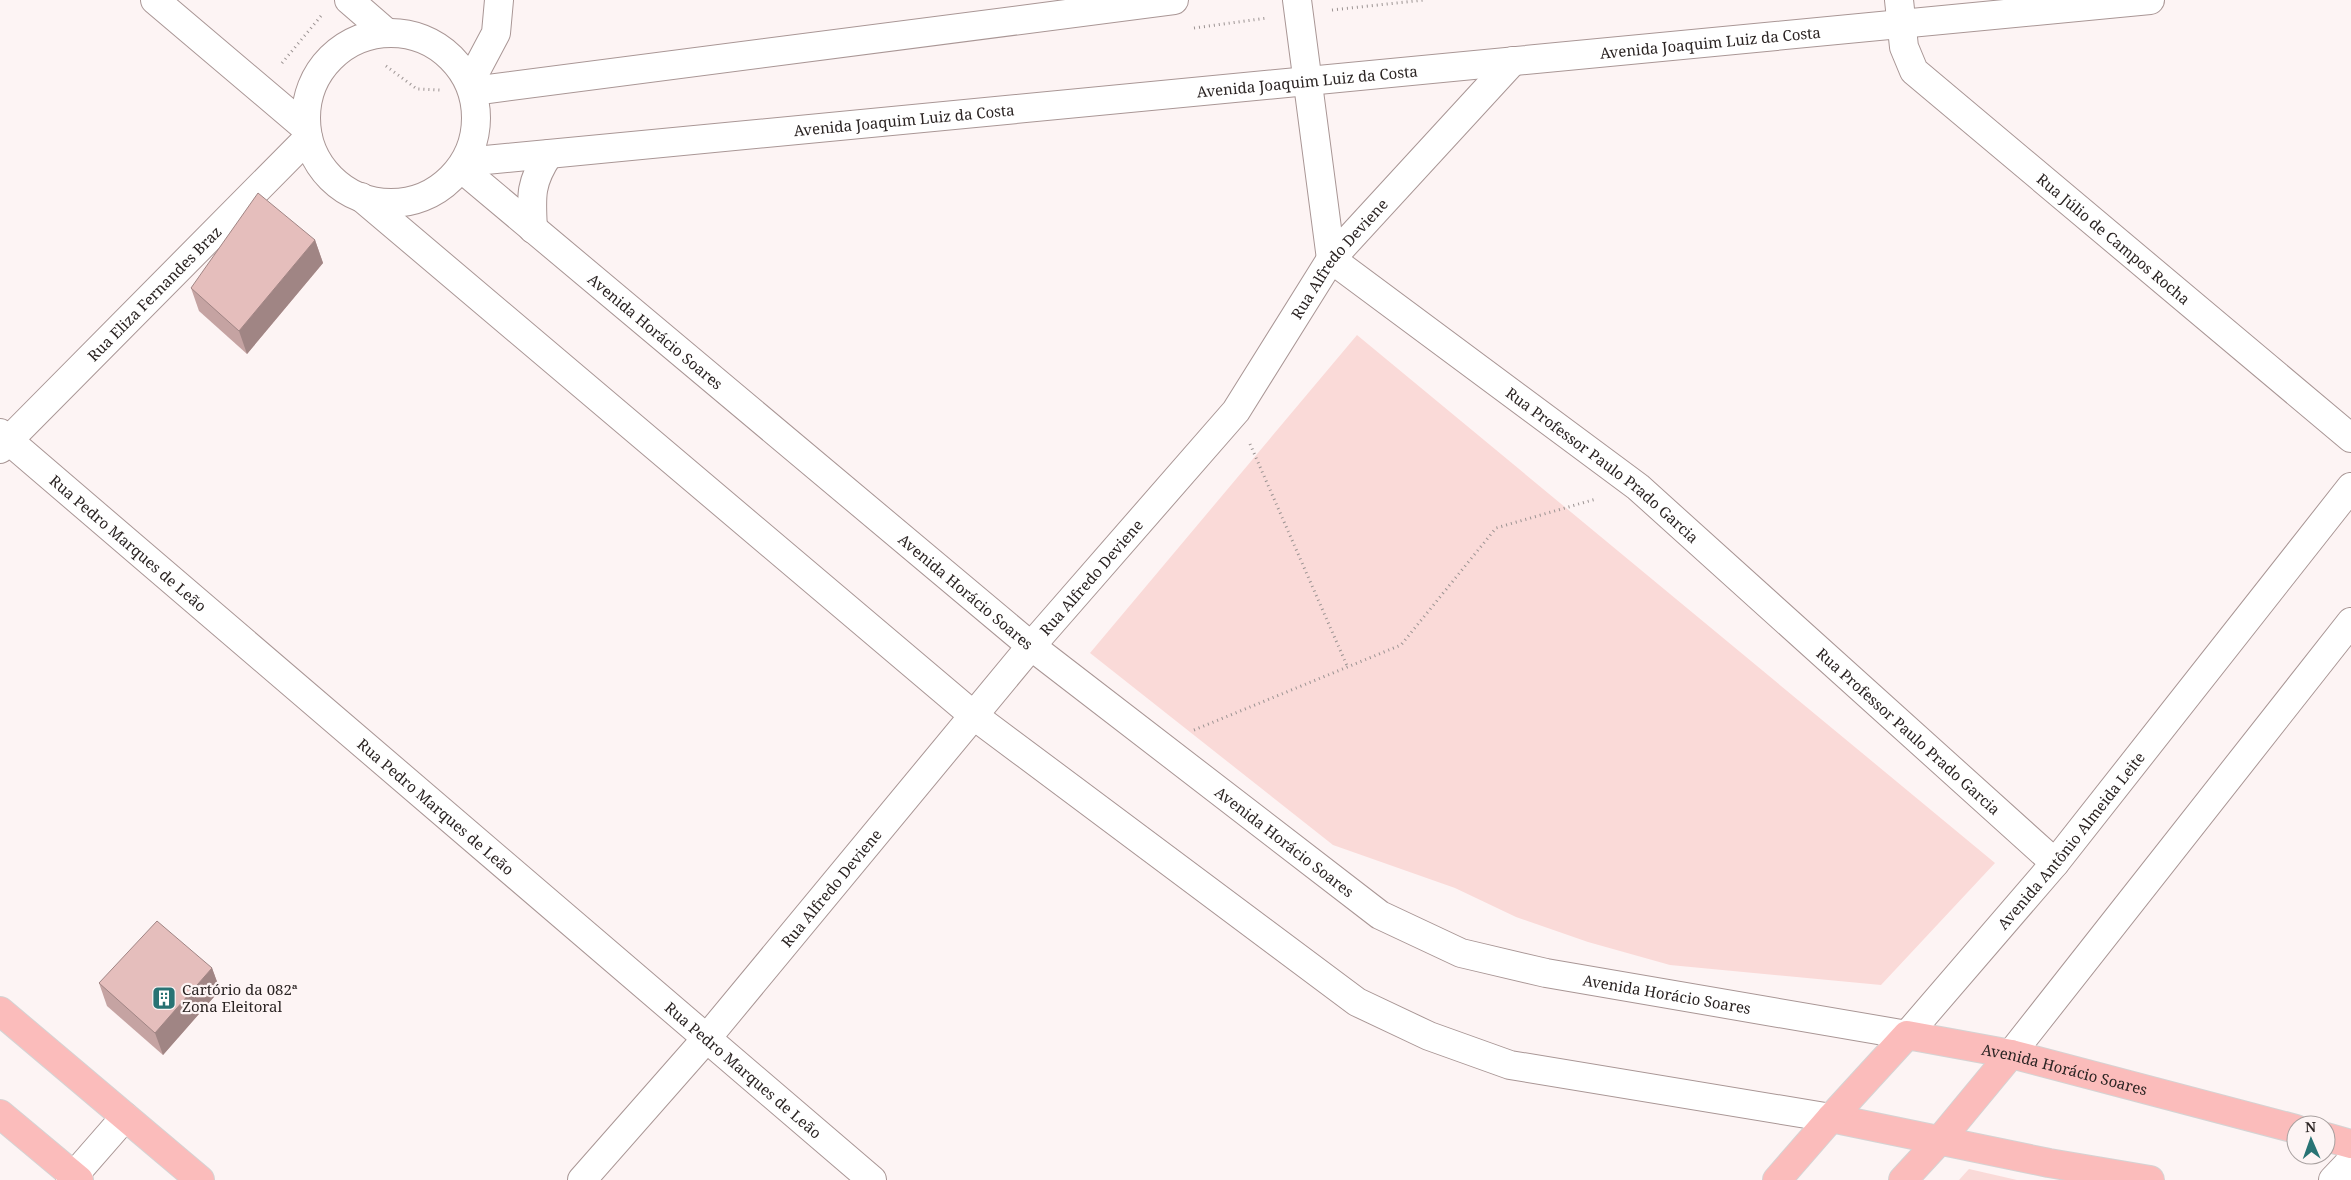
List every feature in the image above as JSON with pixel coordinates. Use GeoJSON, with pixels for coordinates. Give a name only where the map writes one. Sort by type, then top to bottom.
{"type":"FeatureCollection","features":[{"type":"Feature","properties":{"kind":"main road"},"geometry":{"type":"LineString","coordinates":[[0,1011],[200,1180]]}},
{"type":"Feature","properties":{"kind":"main road","name":"Avenida Horácio Soares"},"geometry":{"type":"LineString","coordinates":[[1907,1035],[2011,1054],[2286,1126]]}},
{"type":"Feature","properties":{"kind":"main road","name":"Avenida Antônio Almeida Leite"},"geometry":{"type":"LineString","coordinates":[[1777,1180],[1907,1035]]}},
{"type":"Feature","properties":{"kind":"main road"},"geometry":{"type":"LineString","coordinates":[[1903,1180],[1939,1141],[2011,1054]]}},
{"type":"Feature","properties":{"kind":"main road"},"geometry":{"type":"LineString","coordinates":[[0,1114],[74,1178]]}},
{"type":"Feature","properties":{"kind":"main road"},"geometry":{"type":"LineString","coordinates":[[1831,1118],[1939,1141],[2150,1180]]}},
{"type":"Feature","properties":{"kind":"main road"},"geometry":{"type":"LineString","coordinates":[[2336,1140],[2351,1144]]}},
{"type":"Feature","properties":{"kind":"street"},"geometry":{"type":"LineString","coordinates":[[155,0],[307,133]]}},
{"type":"Feature","properties":{"kind":"street"},"geometry":{"type":"LineString","coordinates":[[472,87],[496,33],[499,0]]}},
{"type":"Feature","properties":{"kind":"street"},"geometry":{"type":"LineString","coordinates":[[472,87],[1174,0]]}},
{"type":"Feature","properties":{"kind":"street"},"geometry":{"type":"LineString","coordinates":[[1297,0],[1331,259]]}},
{"type":"Feature","properties":{"kind":"street","name":"Avenida Joaquim Luiz da Costa"},"geometry":{"type":"LineString","coordinates":[[463,165],[549,154],[1513,61],[1900,12],[2150,0]]}},
{"type":"Feature","properties":{"kind":"street"},"geometry":{"type":"LineString","coordinates":[[338,5],[386,32]]}},
{"type":"Feature","properties":{"kind":"street","name":"Rua Júlio de Campos Rocha"},"geometry":{"type":"LineString","coordinates":[[1900,12],[1904,47],[1914,71],[2351,438]]}},
{"type":"Feature","properties":{"kind":"street"},"geometry":{"type":"LineString","coordinates":[[361,197],[388,203],[416,200],[441,188],[463,165],[474,140],[478,115],[472,87],[450,54],[420,37],[386,32],[359,38],[335,53],[317,74],[307,100],[307,133],[316,158],[327,174],[343,188],[361,197],[973,715],[1357,1002],[1429,1036],[1510,1065],[1831,1118]]}},
{"type":"Feature","properties":{"kind":"street","name":"Rua Alfredo Deviene"},"geometry":{"type":"LineString","coordinates":[[582,1180],[706,1039],[1030,646],[1236,411],[1331,259],[1513,61]]}},
{"type":"Feature","properties":{"kind":"street","name":"Rua Eliza Fernandes Braz"},"geometry":{"type":"LineString","coordinates":[[3,441],[307,133]]}},
{"type":"Feature","properties":{"kind":"street"},"geometry":{"type":"LineString","coordinates":[[533,228],[531,200],[533,184],[537,173],[549,154]]}},
{"type":"Feature","properties":{"kind":"street","name":"Avenida Horácio Soares"},"geometry":{"type":"LineString","coordinates":[[463,165],[533,228],[1030,646],[1380,915],[1461,953],[1567,978],[1907,1035]]}},
{"type":"Feature","properties":{"kind":"street","name":"Rua Professor Paulo Prado Garcia"},"geometry":{"type":"LineString","coordinates":[[1331,259],[1638,486],[2055,863]]}},
{"type":"Feature","properties":{"kind":"street","name":"Rua Pedro Marques de Leão"},"geometry":{"type":"LineString","coordinates":[[3,441],[872,1180]]}},
{"type":"Feature","properties":{"kind":"street","name":"Avenida Antônio Almeida Leite"},"geometry":{"type":"LineString","coordinates":[[1907,1035],[2055,863],[2351,487]]}},
{"type":"Feature","properties":{"kind":"street"},"geometry":{"type":"LineString","coordinates":[[2011,1054],[2351,622]]}},
{"type":"Feature","properties":{"kind":"street"},"geometry":{"type":"LineString","coordinates":[[74,1178],[125,1117]]}},
{"type":"Feature","properties":{"kind":"street"},"geometry":{"type":"LineString","coordinates":[[2333,1180],[2351,1161]]}},
{"type":"Feature","properties":{"kind":"path"},"geometry":{"type":"LineString","coordinates":[[276,71],[338,5]]}},
{"type":"Feature","properties":{"kind":"path"},"geometry":{"type":"LineString","coordinates":[[1236,411],[1348,668]]}},
{"type":"Feature","properties":{"kind":"path"},"geometry":{"type":"LineString","coordinates":[[1159,745],[1401,645],[1496,528],[1638,486]]}},
{"type":"Feature","properties":{"kind":"shaded area"},"geometry":{"type":"Polygon","coordinates":[[[1357,335],[1995,863],[1881,985],[1670,965],[1588,942],[1516,917],[1455,888],[1333,845],[1090,653],[1357,335]]]}},
{"type":"Feature","properties":{"kind":"shaded area"},"geometry":{"type":"Polygon","coordinates":[[[1969,1169],[2017,1180],[1959,1180],[1969,1169]]]}},
{"type":"Feature","properties":{"kind":"building"},"geometry":{"type":"Polygon","coordinates":[[[258,193],[315,240],[239,331],[191,288],[258,193]]]}},
{"type":"Feature","properties":{"kind":"building","name":"Cartório da 082ª Zona Eleitoral"},"geometry":{"type":"Polygon","coordinates":[[[157,921],[212,968],[155,1033],[99,983],[157,921]]]}},
{"type":"Feature","properties":{"kind":"place","name":"Cartório da 082ª Zona Eleitoral"},"geometry":{"type":"Point","coordinates":[164,998]}}]}
